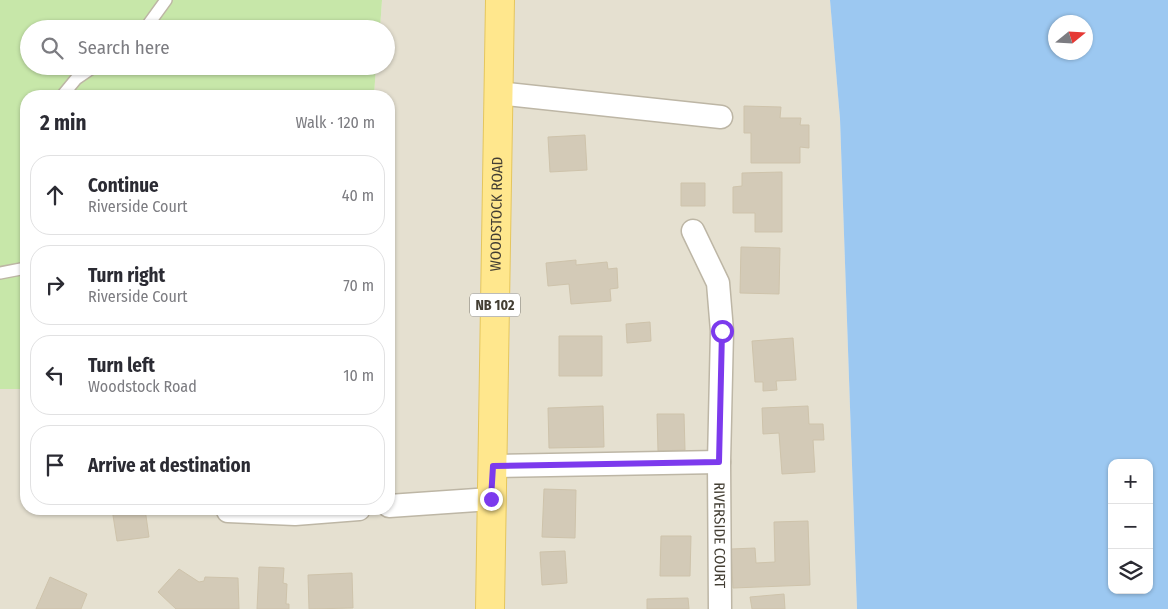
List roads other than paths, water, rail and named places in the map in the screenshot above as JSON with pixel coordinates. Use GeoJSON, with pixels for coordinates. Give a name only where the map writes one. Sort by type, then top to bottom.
{"type":"FeatureCollection","features":[{"type":"Feature","properties":{"kind":"main road","name":"WOODSTOCK ROAD"},"geometry":{"type":"LineString","coordinates":[[490,609],[500,0]]}},
{"type":"Feature","properties":{"kind":"street"},"geometry":{"type":"LineString","coordinates":[[498,93],[721,117]]}},
{"type":"Feature","properties":{"kind":"street","name":"RIVERSIDE COURT"},"geometry":{"type":"LineString","coordinates":[[693,231],[718,283],[722,331],[719,462],[720,609]]}},
{"type":"Feature","properties":{"kind":"street","name":"RIVERSIDE COURT"},"geometry":{"type":"LineString","coordinates":[[493,466],[719,462]]}},
{"type":"Feature","properties":{"kind":"street"},"geometry":{"type":"LineString","coordinates":[[395,506],[491,499]]}},
{"type":"Feature","properties":{"kind":"lane"},"geometry":{"type":"LineString","coordinates":[[152,20],[166,0]]}},
{"type":"Feature","properties":{"kind":"lane"},"geometry":{"type":"LineString","coordinates":[[67,90],[82,75]]}},
{"type":"Feature","properties":{"kind":"lane"},"geometry":{"type":"LineString","coordinates":[[0,273],[20,269]]}},
{"type":"Feature","properties":{"kind":"water"},"geometry":{"type":"Polygon","coordinates":[[[830,0],[1168,0],[1168,609],[857,609],[840,119],[830,0]]]}}]}
